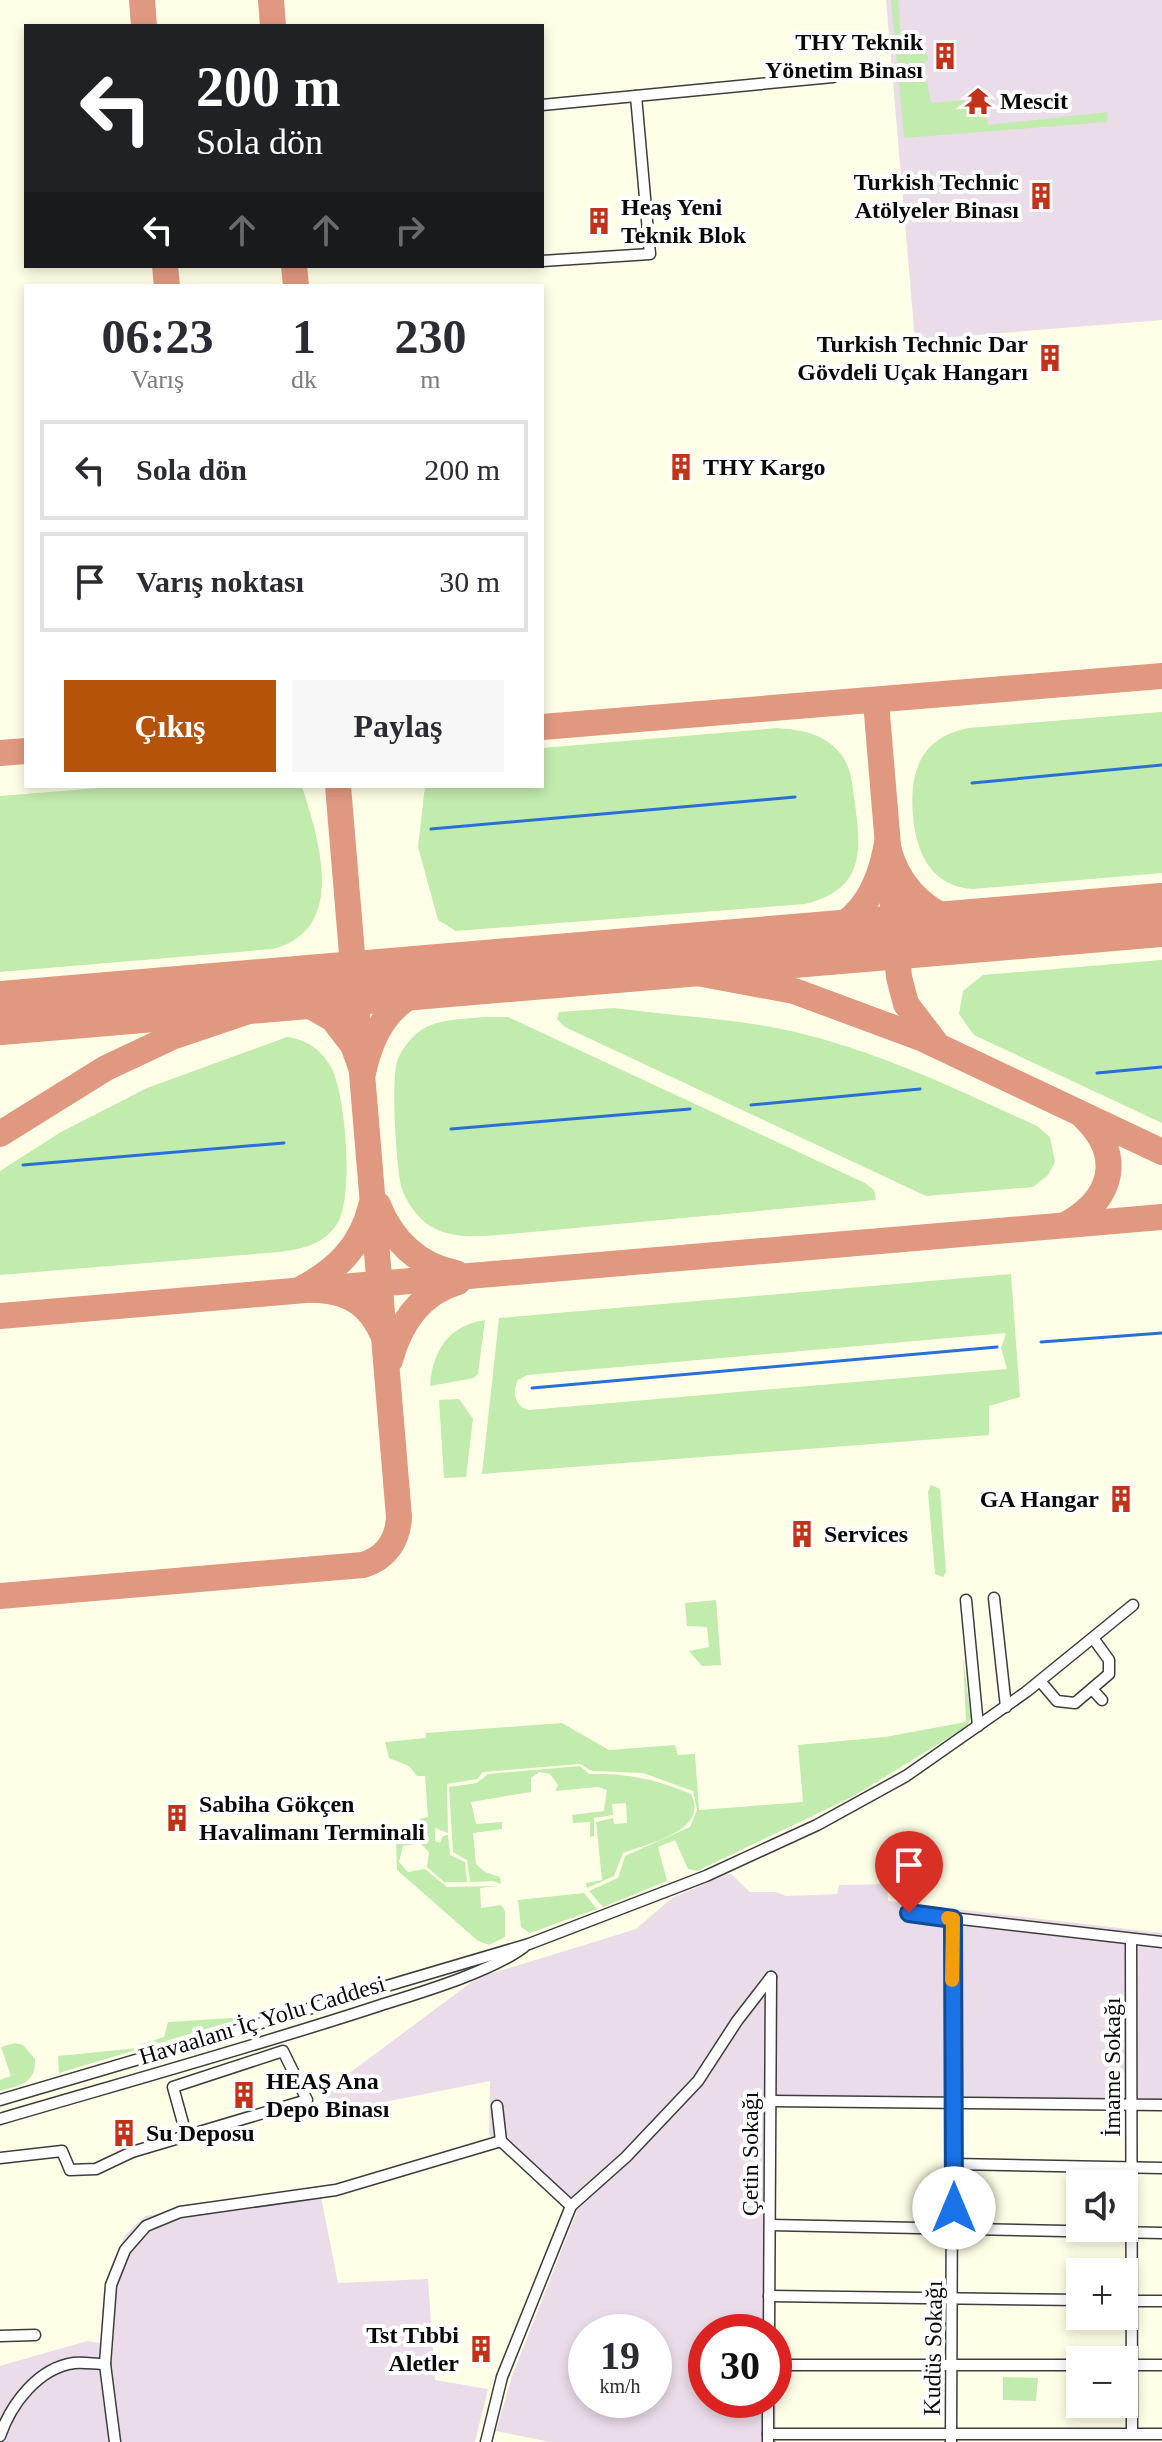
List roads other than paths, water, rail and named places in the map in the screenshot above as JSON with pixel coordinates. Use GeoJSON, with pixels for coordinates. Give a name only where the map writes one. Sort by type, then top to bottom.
{"type":"FeatureCollection","features":[{"type":"Feature","properties":{"kind":"street"},"geometry":{"type":"LineString","coordinates":[[544,105],[833,77]]}},
{"type":"Feature","properties":{"kind":"street"},"geometry":{"type":"LineString","coordinates":[[544,261],[650,254],[636,96]]}},
{"type":"Feature","properties":{"kind":"street"},"geometry":{"type":"LineString","coordinates":[[994,1598],[1006,1707]]}},
{"type":"Feature","properties":{"kind":"street"},"geometry":{"type":"LineString","coordinates":[[966,1600],[978,1726]]}},
{"type":"Feature","properties":{"kind":"street","name":"Havaalanı İç Yolu Caddesi"},"geometry":{"type":"LineString","coordinates":[[0,2100],[529,1944],[706,1876],[817,1825],[881,1791],[1006,1707],[1133,1605]]}},
{"type":"Feature","properties":{"kind":"street"},"geometry":{"type":"LineString","coordinates":[[1040,1681],[1057,1701],[1075,1703],[1109,1674],[1110,1665],[1093,1638]]}},
{"type":"Feature","properties":{"kind":"street"},"geometry":{"type":"LineString","coordinates":[[1092,1689],[1102,1700]]}},
{"type":"Feature","properties":{"kind":"street"},"geometry":{"type":"LineString","coordinates":[[909,1913],[1162,1942]]}},
{"type":"Feature","properties":{"kind":"street","name":"Kudüs Sokağı"},"geometry":{"type":"LineString","coordinates":[[952,2438],[953,1919]]}},
{"type":"Feature","properties":{"kind":"street","name":"İmame Sokağı"},"geometry":{"type":"LineString","coordinates":[[1131,1940],[1133,2168]]}},
{"type":"Feature","properties":{"kind":"street","name":"Havaalanı İç Yolu Caddesi"},"geometry":{"type":"LineString","coordinates":[[0,2119],[387,2003],[513,1956],[529,1944]]}},
{"type":"Feature","properties":{"kind":"street","name":"Çetin Sokağı"},"geometry":{"type":"LineString","coordinates":[[571,2206],[626,2157],[698,2081],[737,2021],[771,1977],[769,2314]]}},
{"type":"Feature","properties":{"kind":"street"},"geometry":{"type":"LineString","coordinates":[[0,2158],[62,2151],[70,2170],[96,2169],[132,2152],[186,2134],[307,2100],[283,2051],[173,2087],[186,2134]]}},
{"type":"Feature","properties":{"kind":"street"},"geometry":{"type":"LineString","coordinates":[[771,2101],[1162,2105]]}},
{"type":"Feature","properties":{"kind":"street"},"geometry":{"type":"LineString","coordinates":[[486,2442],[502,2377],[571,2206],[501,2141],[497,2106]]}},
{"type":"Feature","properties":{"kind":"street"},"geometry":{"type":"LineString","coordinates":[[115,2442],[105,2364],[111,2285],[125,2250],[146,2226],[180,2212],[336,2190],[501,2141]]}},
{"type":"Feature","properties":{"kind":"street"},"geometry":{"type":"LineString","coordinates":[[954,2164],[1162,2168]]}},
{"type":"Feature","properties":{"kind":"street"},"geometry":{"type":"LineString","coordinates":[[770,2225],[1066,2232]]}},
{"type":"Feature","properties":{"kind":"street"},"geometry":{"type":"LineString","coordinates":[[1138,2233],[1162,2233]]}},
{"type":"Feature","properties":{"kind":"street"},"geometry":{"type":"LineString","coordinates":[[769,2296],[1066,2300]]}},
{"type":"Feature","properties":{"kind":"street"},"geometry":{"type":"LineString","coordinates":[[1138,2301],[1162,2301]]}},
{"type":"Feature","properties":{"kind":"street"},"geometry":{"type":"LineString","coordinates":[[0,2336],[35,2335]]}},
{"type":"Feature","properties":{"kind":"street"},"geometry":{"type":"LineString","coordinates":[[0,2436],[10,2410],[21,2395],[52,2371],[72,2363],[105,2364]]}},
{"type":"Feature","properties":{"kind":"street"},"geometry":{"type":"LineString","coordinates":[[792,2365],[1066,2365]]}},
{"type":"Feature","properties":{"kind":"street"},"geometry":{"type":"LineString","coordinates":[[1138,2365],[1162,2365]]}},
{"type":"Feature","properties":{"kind":"street","name":"İmame Sokağı"},"geometry":{"type":"LineString","coordinates":[[1131,2418],[1132,2433]]}},
{"type":"Feature","properties":{"kind":"street"},"geometry":{"type":"LineString","coordinates":[[768,2438],[1162,2434]]}},
{"type":"Feature","properties":{"kind":"waterway"},"geometry":{"type":"LineString","coordinates":[[972,783],[1162,765]]}},
{"type":"Feature","properties":{"kind":"waterway"},"geometry":{"type":"LineString","coordinates":[[431,829],[795,797]]}},
{"type":"Feature","properties":{"kind":"waterway"},"geometry":{"type":"LineString","coordinates":[[1097,1073],[1162,1067]]}},
{"type":"Feature","properties":{"kind":"waterway"},"geometry":{"type":"LineString","coordinates":[[751,1105],[920,1089]]}},
{"type":"Feature","properties":{"kind":"waterway"},"geometry":{"type":"LineString","coordinates":[[451,1129],[690,1109]]}},
{"type":"Feature","properties":{"kind":"waterway"},"geometry":{"type":"LineString","coordinates":[[23,1165],[284,1143]]}},
{"type":"Feature","properties":{"kind":"waterway"},"geometry":{"type":"LineString","coordinates":[[1041,1342],[1162,1333]]}},
{"type":"Feature","properties":{"kind":"waterway"},"geometry":{"type":"LineString","coordinates":[[532,1388],[997,1347]]}},
{"type":"Feature","properties":{"kind":"place","name":"THY Teknik Yönetim Binası"},"geometry":{"type":"Point","coordinates":[945,56]}},
{"type":"Feature","properties":{"kind":"place","name":"Mescit"},"geometry":{"type":"Point","coordinates":[978,101]}},
{"type":"Feature","properties":{"kind":"place","name":"Turkish Technic Atölyeler Binası"},"geometry":{"type":"Point","coordinates":[1041,196]}},
{"type":"Feature","properties":{"kind":"place","name":"Heaş Yeni Teknik Blok"},"geometry":{"type":"Point","coordinates":[599,221]}},
{"type":"Feature","properties":{"kind":"place","name":"Turkish Technic Dar Gövdeli Uçak Hangarı"},"geometry":{"type":"Point","coordinates":[1050,358]}},
{"type":"Feature","properties":{"kind":"place","name":"THY Kargo"},"geometry":{"type":"Point","coordinates":[681,467]}},
{"type":"Feature","properties":{"kind":"place","name":"GA Hangar"},"geometry":{"type":"Point","coordinates":[1121,1499]}},
{"type":"Feature","properties":{"kind":"place","name":"Services"},"geometry":{"type":"Point","coordinates":[802,1534]}},
{"type":"Feature","properties":{"kind":"place","name":"Sabiha Gökçen Havalimanı Terminali"},"geometry":{"type":"Point","coordinates":[177,1818]}},
{"type":"Feature","properties":{"kind":"place","name":"HEAŞ Ana Depo Binası"},"geometry":{"type":"Point","coordinates":[244,2095]}},
{"type":"Feature","properties":{"kind":"place","name":"Su Deposu"},"geometry":{"type":"Point","coordinates":[124,2133]}},
{"type":"Feature","properties":{"kind":"place","name":"Tst Tıbbi Aletler"},"geometry":{"type":"Point","coordinates":[481,2349]}}]}
